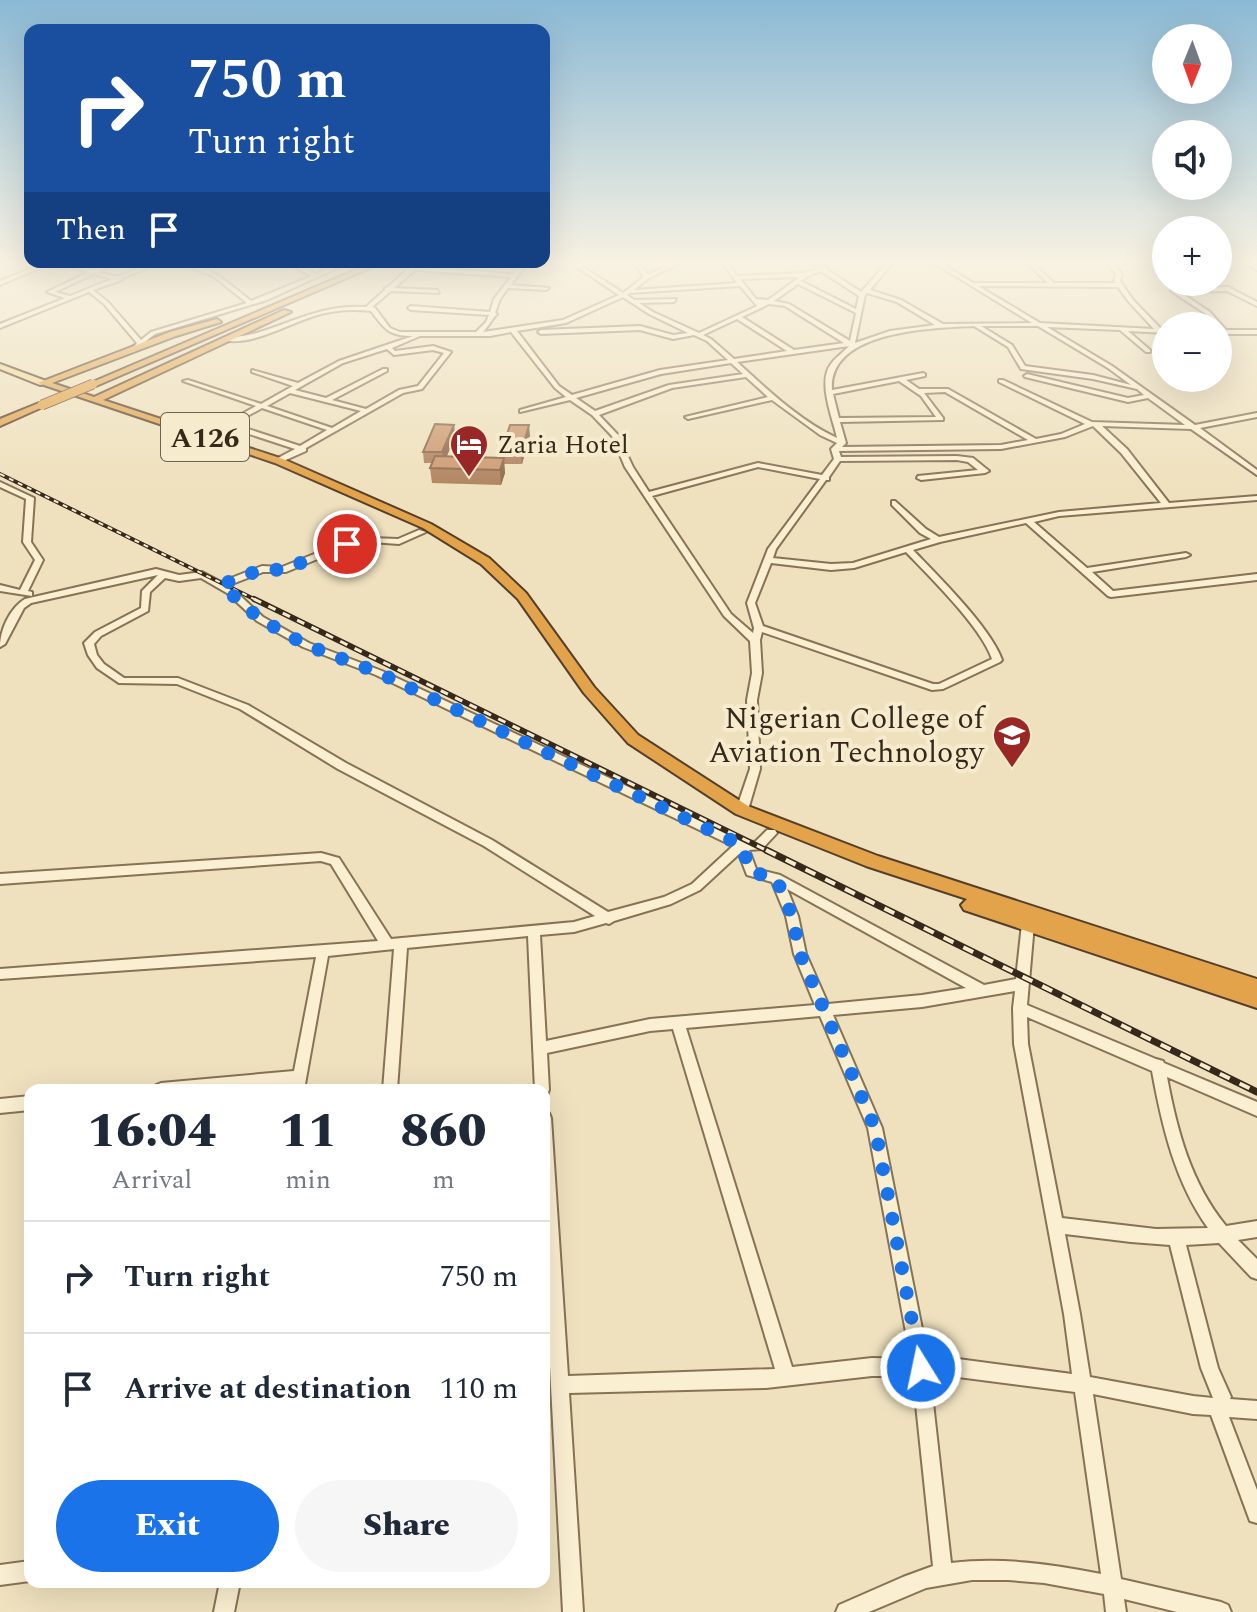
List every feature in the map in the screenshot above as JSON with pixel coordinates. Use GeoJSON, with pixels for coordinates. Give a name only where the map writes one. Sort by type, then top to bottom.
{"type":"FeatureCollection","features":[{"type":"Feature","properties":{"kind":"highway"},"geometry":{"type":"LineString","coordinates":[[48,385],[138,346],[170,336]]}},
{"type":"Feature","properties":{"kind":"highway"},"geometry":{"type":"LineString","coordinates":[[178,344],[194,336]]}},
{"type":"Feature","properties":{"kind":"highway"},"geometry":{"type":"LineString","coordinates":[[0,423],[37,403],[197,336]]}},
{"type":"Feature","properties":{"kind":"highway"},"geometry":{"type":"LineString","coordinates":[[95,400],[234,336]]}},
{"type":"Feature","properties":{"kind":"highway","name":"A126"},"geometry":{"type":"LineString","coordinates":[[48,385],[279,461],[427,526],[485,561],[522,596],[589,690],[633,739],[742,810],[872,861],[1257,987]]}},
{"type":"Feature","properties":{"kind":"highway","name":"A126"},"geometry":{"type":"LineString","coordinates":[[48,385],[88,404],[274,467],[422,532],[474,562],[504,589],[581,696],[622,742],[696,796],[771,833],[846,863],[1257,1000]]}},
{"type":"Feature","properties":{"kind":"highway"},"geometry":{"type":"LineString","coordinates":[[0,413],[37,403]]}},
{"type":"Feature","properties":{"kind":"main road"},"geometry":{"type":"LineString","coordinates":[[0,369],[48,385]]}},
{"type":"Feature","properties":{"kind":"street"},"geometry":{"type":"LineString","coordinates":[[130,336],[138,346],[153,336]]}},
{"type":"Feature","properties":{"kind":"street"},"geometry":{"type":"LineString","coordinates":[[226,340],[243,336]]}},
{"type":"Feature","properties":{"kind":"street"},"geometry":{"type":"LineString","coordinates":[[205,437],[259,405],[355,356],[390,349],[417,336]]}},
{"type":"Feature","properties":{"kind":"street"},"geometry":{"type":"LineString","coordinates":[[518,336],[557,387],[594,414],[619,441],[623,457],[734,625],[755,640]]}},
{"type":"Feature","properties":{"kind":"street"},"geometry":{"type":"LineString","coordinates":[[701,336],[729,357],[773,398],[838,446],[986,448],[1063,436],[1093,424],[1196,427],[1257,415]]}},
{"type":"Feature","properties":{"kind":"street"},"geometry":{"type":"LineString","coordinates":[[768,336],[791,351]]}},
{"type":"Feature","properties":{"kind":"street"},"geometry":{"type":"LineString","coordinates":[[836,336],[851,346]]}},
{"type":"Feature","properties":{"kind":"street"},"geometry":{"type":"LineString","coordinates":[[742,810],[755,769],[752,700],[757,673],[755,640],[759,628],[751,603],[772,549],[838,459],[838,420],[831,404],[831,368],[851,346],[855,336]]}},
{"type":"Feature","properties":{"kind":"street"},"geometry":{"type":"LineString","coordinates":[[522,411],[646,375],[729,357],[851,346],[874,336]]}},
{"type":"Feature","properties":{"kind":"street"},"geometry":{"type":"LineString","coordinates":[[994,336],[1010,346],[1023,368],[1102,379],[1144,390]]}},
{"type":"Feature","properties":{"kind":"street"},"geometry":{"type":"LineString","coordinates":[[1059,336],[1144,390],[1257,473]]}},
{"type":"Feature","properties":{"kind":"street"},"geometry":{"type":"LineString","coordinates":[[1131,336],[1148,351]]}},
{"type":"Feature","properties":{"kind":"street"},"geometry":{"type":"LineString","coordinates":[[279,461],[401,391],[420,388],[448,352],[433,348],[394,353],[390,349]]}},
{"type":"Feature","properties":{"kind":"street"},"geometry":{"type":"LineString","coordinates":[[325,401],[385,370]]}},
{"type":"Feature","properties":{"kind":"street"},"geometry":{"type":"LineString","coordinates":[[254,371],[298,385]]}},
{"type":"Feature","properties":{"kind":"street"},"geometry":{"type":"LineString","coordinates":[[594,414],[671,386],[747,375]]}},
{"type":"Feature","properties":{"kind":"street"},"geometry":{"type":"LineString","coordinates":[[831,392],[923,375]]}},
{"type":"Feature","properties":{"kind":"street"},"geometry":{"type":"LineString","coordinates":[[1027,376],[1128,400],[1151,395]]}},
{"type":"Feature","properties":{"kind":"street"},"geometry":{"type":"LineString","coordinates":[[838,420],[941,419],[919,391],[900,379]]}},
{"type":"Feature","properties":{"kind":"street"},"geometry":{"type":"LineString","coordinates":[[186,381],[333,430]]}},
{"type":"Feature","properties":{"kind":"street"},"geometry":{"type":"LineString","coordinates":[[1001,381],[1093,424],[1124,451],[1167,506]]}},
{"type":"Feature","properties":{"kind":"street"},"geometry":{"type":"LineString","coordinates":[[919,391],[944,389],[1033,440]]}},
{"type":"Feature","properties":{"kind":"street"},"geometry":{"type":"LineString","coordinates":[[288,390],[367,411]]}},
{"type":"Feature","properties":{"kind":"street"},"geometry":{"type":"LineString","coordinates":[[688,417],[773,398]]}},
{"type":"Feature","properties":{"kind":"street"},"geometry":{"type":"LineString","coordinates":[[226,424],[303,449]]}},
{"type":"Feature","properties":{"kind":"street"},"geometry":{"type":"LineString","coordinates":[[1242,461],[1257,457]]}},
{"type":"Feature","properties":{"kind":"street"},"geometry":{"type":"LineString","coordinates":[[838,459],[957,458],[970,460],[985,471],[921,478]]}},
{"type":"Feature","properties":{"kind":"street"},"geometry":{"type":"LineString","coordinates":[[647,495],[758,465],[826,478]]}},
{"type":"Feature","properties":{"kind":"street"},"geometry":{"type":"LineString","coordinates":[[0,484],[30,498],[27,542],[39,560],[24,590]]}},
{"type":"Feature","properties":{"kind":"street"},"geometry":{"type":"LineString","coordinates":[[769,560],[831,567],[875,560],[938,540],[1027,520],[1119,507],[1257,498]]}},
{"type":"Feature","properties":{"kind":"street"},"geometry":{"type":"LineString","coordinates":[[895,503],[923,531],[938,540]]}},
{"type":"Feature","properties":{"kind":"street"},"geometry":{"type":"LineString","coordinates":[[1027,520],[1111,594],[1257,577]]}},
{"type":"Feature","properties":{"kind":"street"},"geometry":{"type":"LineString","coordinates":[[221,585],[262,569],[283,570],[347,544],[403,541],[422,532]]}},
{"type":"Feature","properties":{"kind":"street"},"geometry":{"type":"LineString","coordinates":[[759,628],[932,687],[940,687],[997,660],[997,651],[964,615],[942,581],[908,550]]}},
{"type":"Feature","properties":{"kind":"street"},"geometry":{"type":"LineString","coordinates":[[1085,571],[1186,555]]}},
{"type":"Feature","properties":{"kind":"street"},"geometry":{"type":"LineString","coordinates":[[1,642],[20,606],[33,601],[156,572],[179,578],[202,575],[221,585],[260,619],[306,645],[379,673],[741,845],[758,846],[771,833]]}},
{"type":"Feature","properties":{"kind":"street"},"geometry":{"type":"LineString","coordinates":[[202,575],[194,584],[163,575],[146,591],[145,609],[93,638],[90,648],[96,662],[122,681],[178,681],[244,707],[342,766],[488,843],[609,919]]}},
{"type":"Feature","properties":{"kind":"street"},"geometry":{"type":"LineString","coordinates":[[0,588],[24,590],[33,601]]}},
{"type":"Feature","properties":{"kind":"street"},"geometry":{"type":"LineString","coordinates":[[0,974],[534,933],[609,919],[667,901],[696,887],[741,845]]}},
{"type":"Feature","properties":{"kind":"street"},"geometry":{"type":"LineString","coordinates":[[741,845],[751,872],[776,878],[984,991]]}},
{"type":"Feature","properties":{"kind":"street"},"geometry":{"type":"LineString","coordinates":[[0,879],[130,873],[321,857],[335,861],[394,945],[390,1084]]}},
{"type":"Feature","properties":{"kind":"street"},"geometry":{"type":"LineString","coordinates":[[776,878],[792,916],[800,954],[875,1128],[921,1368],[943,1574]]}},
{"type":"Feature","properties":{"kind":"street"},"geometry":{"type":"LineString","coordinates":[[1028,924],[1020,1008],[1026,1077],[1083,1384],[1116,1612]]}},
{"type":"Feature","properties":{"kind":"street"},"geometry":{"type":"LineString","coordinates":[[534,933],[542,1084]]}},
{"type":"Feature","properties":{"kind":"street"},"geometry":{"type":"LineString","coordinates":[[298,1083],[323,951]]}},
{"type":"Feature","properties":{"kind":"street"},"geometry":{"type":"LineString","coordinates":[[540,1048],[678,1022],[825,1011],[1022,984]]}},
{"type":"Feature","properties":{"kind":"street"},"geometry":{"type":"LineString","coordinates":[[1020,1008],[1257,1109]]}},
{"type":"Feature","properties":{"kind":"street"},"geometry":{"type":"LineString","coordinates":[[678,1022],[786,1376]]}},
{"type":"Feature","properties":{"kind":"street"},"geometry":{"type":"LineString","coordinates":[[1158,1065],[1177,1148],[1201,1203],[1225,1236],[1257,1271]]}},
{"type":"Feature","properties":{"kind":"street"},"geometry":{"type":"LineString","coordinates":[[0,1106],[24,1104]]}},
{"type":"Feature","properties":{"kind":"street"},"geometry":{"type":"LineString","coordinates":[[1055,1225],[1176,1238],[1225,1236],[1257,1229]]}},
{"type":"Feature","properties":{"kind":"street"},"geometry":{"type":"LineString","coordinates":[[1176,1238],[1210,1368],[1222,1397],[1217,1408],[1257,1514]]}},
{"type":"Feature","properties":{"kind":"street"},"geometry":{"type":"LineString","coordinates":[[550,1275],[573,1612]]}},
{"type":"Feature","properties":{"kind":"street"},"geometry":{"type":"LineString","coordinates":[[559,1385],[786,1376],[829,1369],[921,1368],[996,1371],[1217,1408],[1257,1410]]}},
{"type":"Feature","properties":{"kind":"street"},"geometry":{"type":"LineString","coordinates":[[0,1575],[24,1572]]}},
{"type":"Feature","properties":{"kind":"street"},"geometry":{"type":"LineString","coordinates":[[846,1612],[883,1605],[943,1574],[1032,1573],[1221,1612]]}},
{"type":"Feature","properties":{"kind":"street"},"geometry":{"type":"LineString","coordinates":[[224,1612],[229,1588]]}},
{"type":"Feature","properties":{"kind":"building"},"geometry":{"type":"Polygon","coordinates":[[[435,424],[454,425],[442,452],[423,452],[435,424]]]}},
{"type":"Feature","properties":{"kind":"building"},"geometry":{"type":"Polygon","coordinates":[[[510,425],[529,425],[521,453],[501,453],[510,425]]]}},
{"type":"Feature","properties":{"kind":"building"},"geometry":{"type":"Polygon","coordinates":[[[435,456],[504,458],[500,470],[430,468],[435,456]]]}},
{"type":"Feature","properties":{"kind":"railway"},"geometry":{"type":"LineString","coordinates":[[0,474],[258,601]]}},
{"type":"Feature","properties":{"kind":"railway"},"geometry":{"type":"LineString","coordinates":[[254,599],[770,852]]}},
{"type":"Feature","properties":{"kind":"railway"},"geometry":{"type":"LineString","coordinates":[[766,850],[1257,1092]]}},
{"type":"Feature","properties":{"kind":"place","name":"Zaria Hotel"},"geometry":{"type":"Point","coordinates":[469,478]}},
{"type":"Feature","properties":{"kind":"place","name":"Nigerian College of Aviation Technology"},"geometry":{"type":"Point","coordinates":[1012,769]}},
{"type":"Feature","properties":{"kind":"route"},"geometry":{"type":"LineString","coordinates":[[347,544],[283,570],[262,569],[228,585],[221,585],[260,619],[306,645],[379,673],[741,845],[751,872],[776,878],[781,897],[792,916],[800,954],[875,1128],[921,1368]]}}]}
